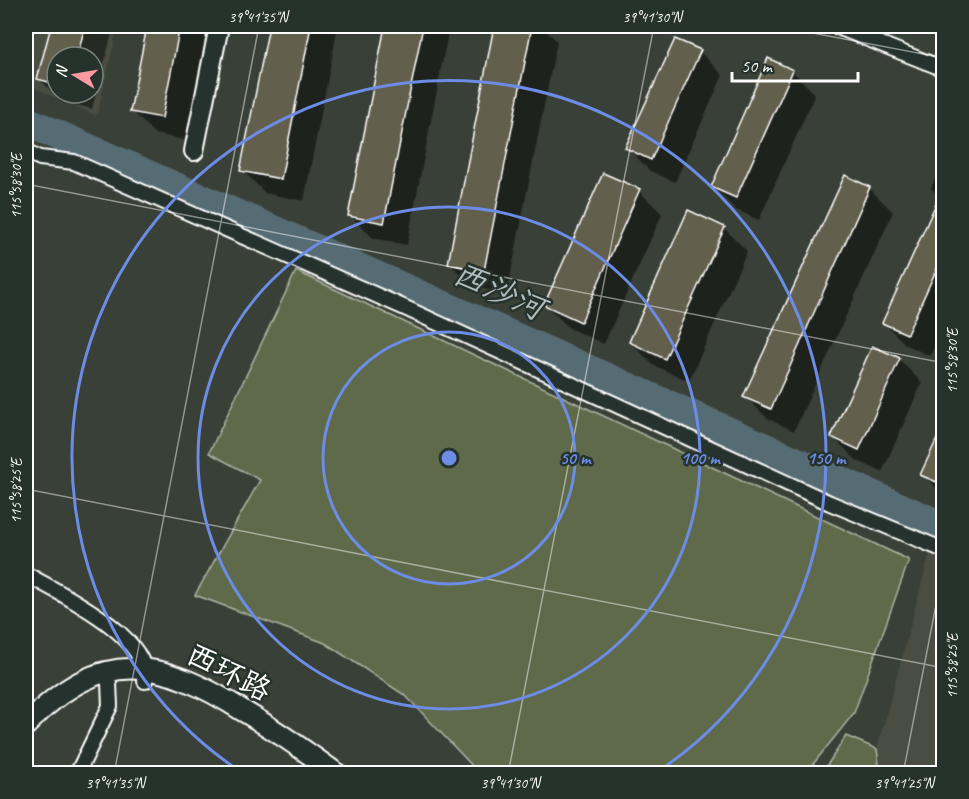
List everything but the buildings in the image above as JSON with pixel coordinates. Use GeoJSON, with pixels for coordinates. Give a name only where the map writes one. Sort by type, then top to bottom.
{"type":"FeatureCollection","features":[{"type":"Feature","properties":{"kind":"main road","name":"西环路"},"geometry":{"type":"LineString","coordinates":[[26,725],[61,691],[81,681],[125,668],[146,674],[212,704],[318,774]]}},
{"type":"Feature","properties":{"kind":"main road","name":"西环路"},"geometry":{"type":"LineString","coordinates":[[26,740],[68,701],[93,687],[146,674],[177,675],[211,690],[296,743],[337,774]]}},
{"type":"Feature","properties":{"kind":"street"},"geometry":{"type":"LineString","coordinates":[[194,150],[219,26]]}},
{"type":"Feature","properties":{"kind":"street"},"geometry":{"type":"LineString","coordinates":[[836,26],[944,69]]}},
{"type":"Feature","properties":{"kind":"street"},"geometry":{"type":"LineString","coordinates":[[26,151],[40,158],[75,162],[392,302],[830,503],[944,550]]}},
{"type":"Feature","properties":{"kind":"street"},"geometry":{"type":"LineString","coordinates":[[26,574],[129,640],[146,674]]}},
{"type":"Feature","properties":{"kind":"street"},"geometry":{"type":"LineString","coordinates":[[77,774],[110,706],[109,683]]}},
{"type":"Feature","properties":{"kind":"shaded area"},"geometry":{"type":"Polygon","coordinates":[[[26,26],[118,26],[105,82],[105,45],[45,45],[45,93],[26,84],[26,26]]]}},
{"type":"Feature","properties":{"kind":"shaded area"},"geometry":{"type":"Polygon","coordinates":[[[73,105],[100,105],[97,116],[73,105]]]}},
{"type":"Feature","properties":{"kind":"shaded area"},"geometry":{"type":"Polygon","coordinates":[[[930,552],[943,558],[943,773],[880,773],[877,749],[930,552]]]}},
{"type":"Feature","properties":{"kind":"green space"},"geometry":{"type":"Polygon","coordinates":[[[296,271],[909,560],[854,713],[806,773],[479,773],[406,696],[325,643],[195,595],[260,480],[209,453],[296,271]]]}},
{"type":"Feature","properties":{"kind":"green space"},"geometry":{"type":"Polygon","coordinates":[[[846,736],[877,749],[880,773],[822,773],[846,736]]]}},
{"type":"Feature","properties":{"kind":"waterway","name":"西沙河"},"geometry":{"type":"LineString","coordinates":[[26,121],[944,527]]}}]}
